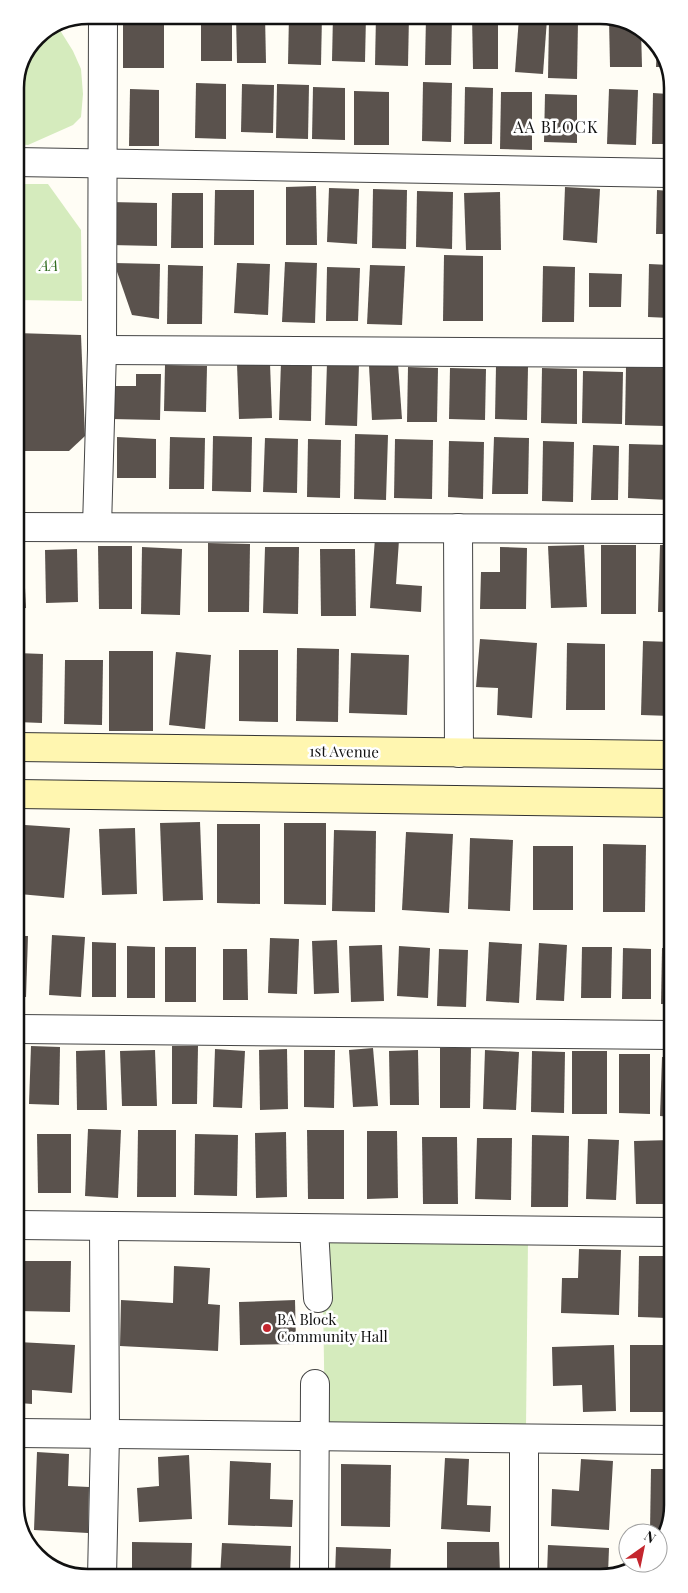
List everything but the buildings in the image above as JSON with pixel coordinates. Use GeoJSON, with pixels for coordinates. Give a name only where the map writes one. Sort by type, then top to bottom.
{"type":"FeatureCollection","features":[{"type":"Feature","properties":{"kind":"main road","name":"1st Avenue"},"geometry":{"type":"LineString","coordinates":[[24,747],[664,755]]}},
{"type":"Feature","properties":{"kind":"main road"},"geometry":{"type":"LineString","coordinates":[[24,794],[664,804]]}},
{"type":"Feature","properties":{"kind":"street"},"geometry":{"type":"LineString","coordinates":[[97,527],[102,350],[103,24]]}},
{"type":"Feature","properties":{"kind":"street"},"geometry":{"type":"LineString","coordinates":[[24,162],[664,174]]}},
{"type":"Feature","properties":{"kind":"street"},"geometry":{"type":"LineString","coordinates":[[102,350],[664,352]]}},
{"type":"Feature","properties":{"kind":"street"},"geometry":{"type":"LineString","coordinates":[[24,527],[664,529]]}},
{"type":"Feature","properties":{"kind":"street"},"geometry":{"type":"LineString","coordinates":[[458,528],[459,753]]}},
{"type":"Feature","properties":{"kind":"street"},"geometry":{"type":"LineString","coordinates":[[24,1029],[664,1035]]}},
{"type":"Feature","properties":{"kind":"street"},"geometry":{"type":"LineString","coordinates":[[24,1225],[664,1232]]}},
{"type":"Feature","properties":{"kind":"street"},"geometry":{"type":"LineString","coordinates":[[102,1569],[105,1434],[104,1226]]}},
{"type":"Feature","properties":{"kind":"street"},"geometry":{"type":"LineString","coordinates":[[314,1229],[318,1298]]}},
{"type":"Feature","properties":{"kind":"street"},"geometry":{"type":"LineString","coordinates":[[314,1569],[315,1384]]}},
{"type":"Feature","properties":{"kind":"street"},"geometry":{"type":"LineString","coordinates":[[24,1433],[664,1440]]}},
{"type":"Feature","properties":{"kind":"street"},"geometry":{"type":"LineString","coordinates":[[524,1439],[524,1569]]}},
{"type":"Feature","properties":{"kind":"green space"},"geometry":{"type":"Polygon","coordinates":[[[60,30],[73,51],[81,69],[83,94],[81,117],[73,125],[28,145],[24,145],[24,84],[26,71],[30,59],[37,49],[60,30]]]}},
{"type":"Feature","properties":{"kind":"green space","name":"AA"},"geometry":{"type":"Polygon","coordinates":[[[24,184],[48,184],[81,230],[82,301],[24,300],[24,184]]]}},
{"type":"Feature","properties":{"kind":"green space"},"geometry":{"type":"Polygon","coordinates":[[[322,1235],[528,1239],[526,1428],[325,1425],[322,1235]]]}},
{"type":"Feature","properties":{"kind":"place","name":"BA Block Community Hall"},"geometry":{"type":"Point","coordinates":[267,1328]}},
{"type":"Feature","properties":{"kind":"district","name":"AA BLOCK"},"geometry":{"type":"Point","coordinates":[556,126]}}]}
